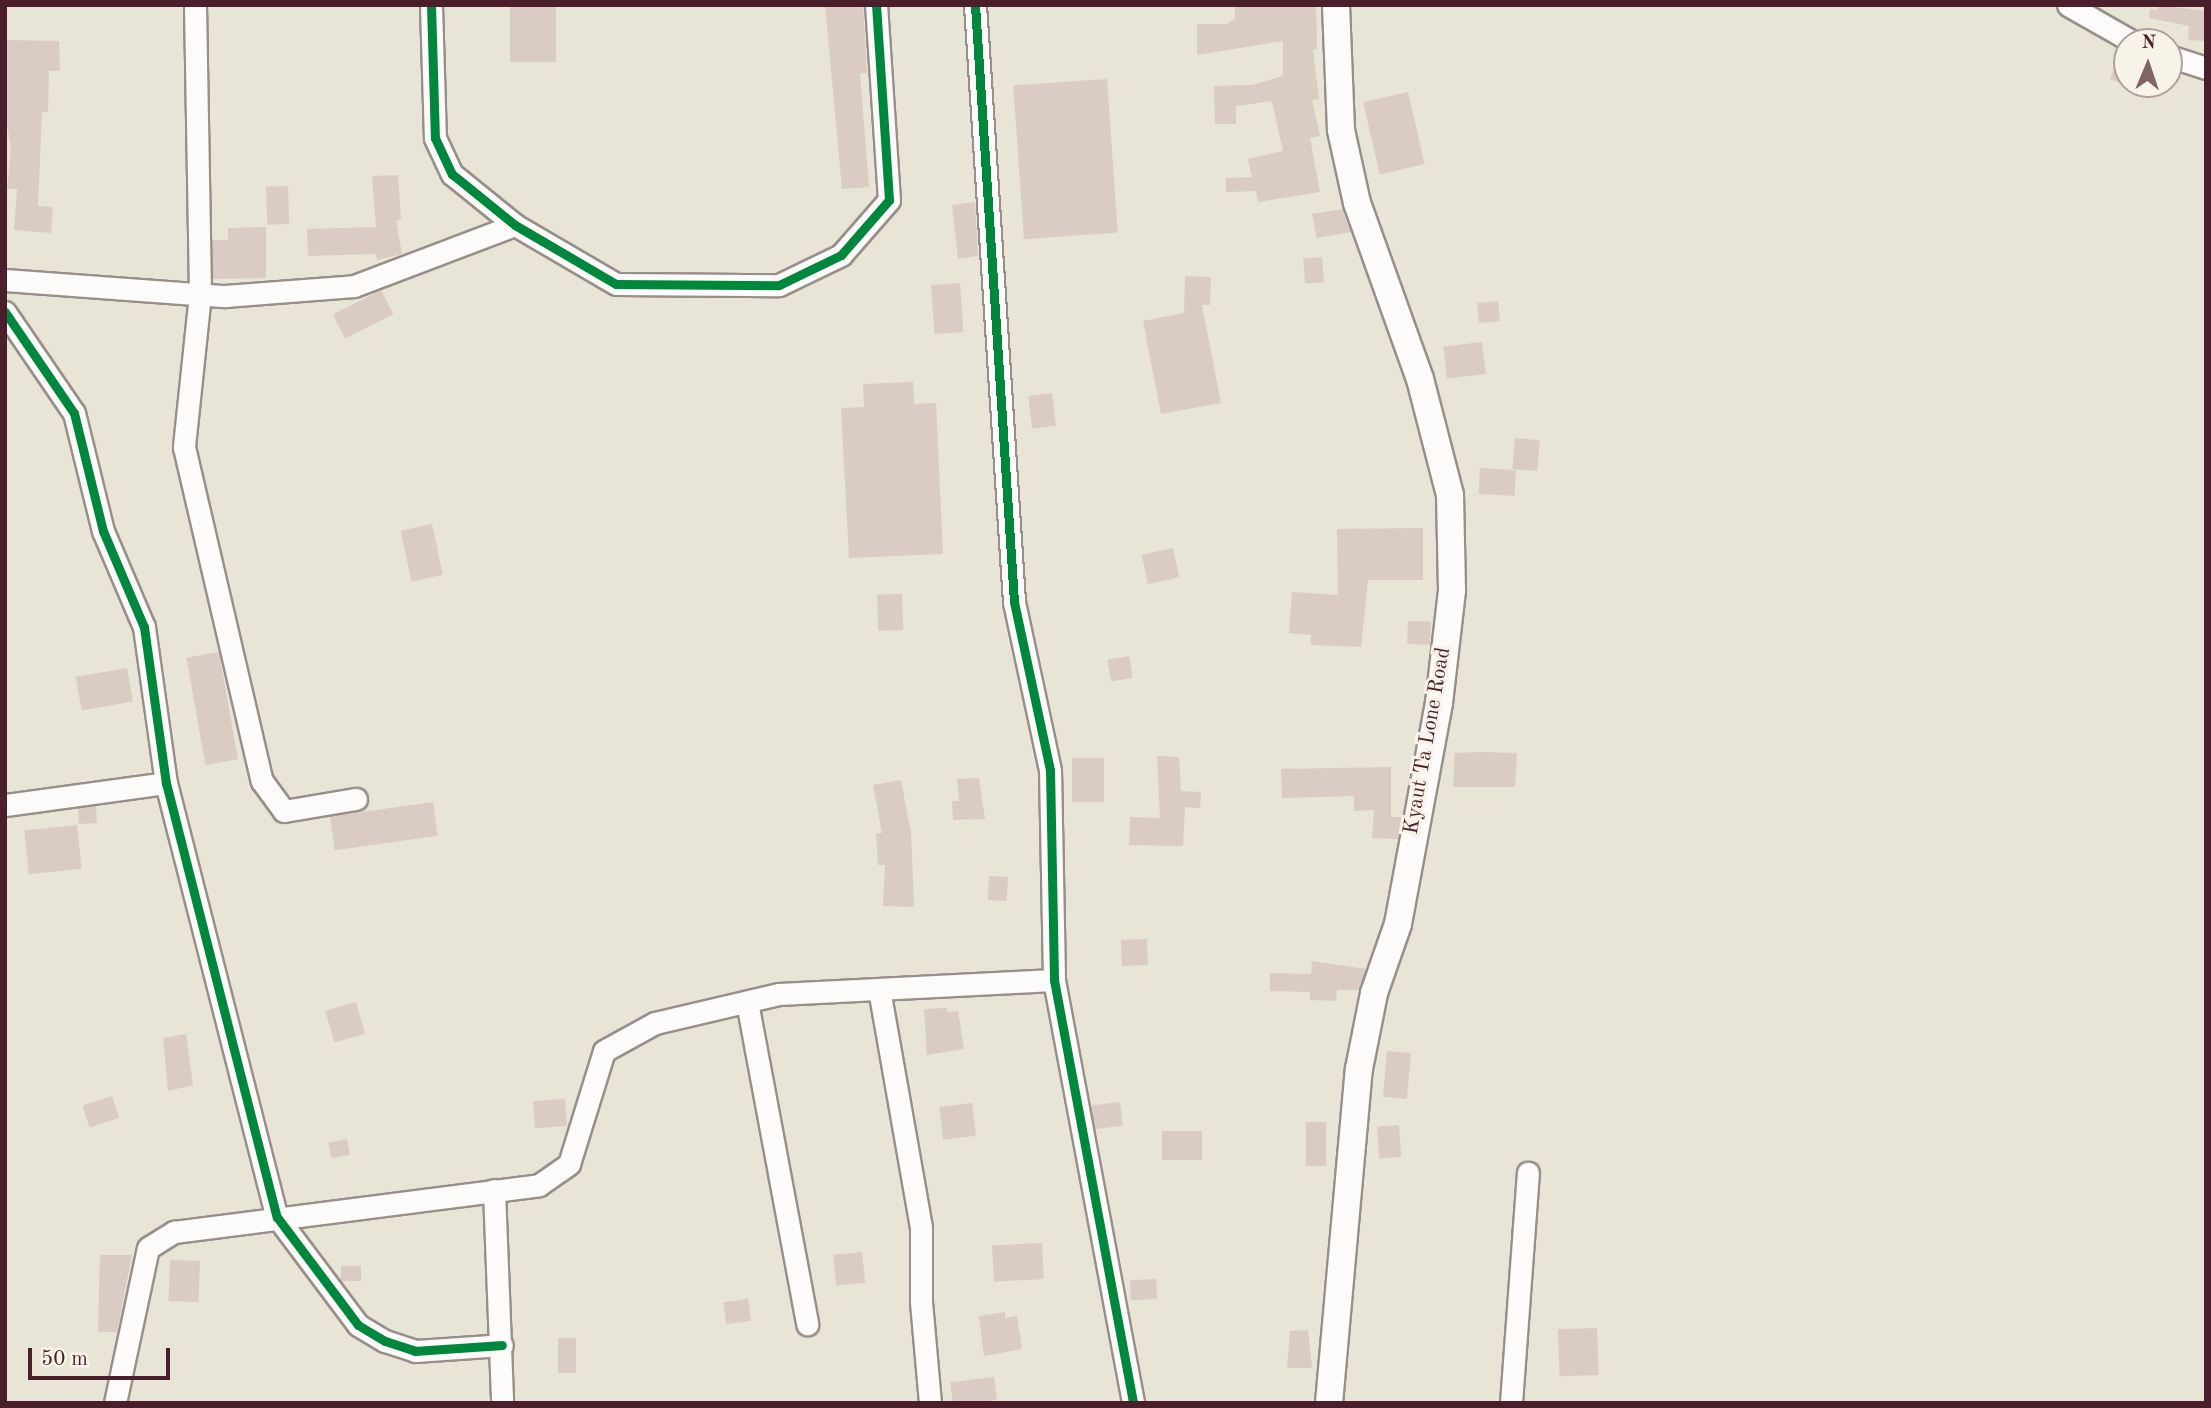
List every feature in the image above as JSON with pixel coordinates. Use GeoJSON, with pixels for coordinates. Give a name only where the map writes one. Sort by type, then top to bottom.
{"type":"FeatureCollection","features":[{"type":"Feature","properties":{"kind":"main road","name":"Kyaut Ta Lone Road"},"geometry":{"type":"LineString","coordinates":[[1329,1403],[1359,1069],[1374,993],[1398,924],[1439,703],[1452,590],[1450,495],[1420,379],[1357,203],[1341,130],[1336,5]]}},
{"type":"Feature","properties":{"kind":"street"},"geometry":{"type":"LineString","coordinates":[[195,5],[200,294],[184,447],[262,781],[284,811],[356,799]]}},
{"type":"Feature","properties":{"kind":"street"},"geometry":{"type":"LineString","coordinates":[[431,5],[435,138],[452,174],[515,225],[616,284],[779,285],[841,255],[889,200],[876,5]]}},
{"type":"Feature","properties":{"kind":"street"},"geometry":{"type":"LineString","coordinates":[[975,5],[1014,602],[1050,770],[1054,980],[1133,1403]]}},
{"type":"Feature","properties":{"kind":"street"},"geometry":{"type":"LineString","coordinates":[[2068,5],[2113,31]]}},
{"type":"Feature","properties":{"kind":"street"},"geometry":{"type":"LineString","coordinates":[[2183,61],[2206,68]]}},
{"type":"Feature","properties":{"kind":"street"},"geometry":{"type":"LineString","coordinates":[[5,280],[200,294],[354,286],[515,225]]}},
{"type":"Feature","properties":{"kind":"street"},"geometry":{"type":"LineString","coordinates":[[5,312],[74,413],[103,531],[144,626],[166,783],[276,1217],[358,1325],[386,1341],[415,1351],[502,1345]]}},
{"type":"Feature","properties":{"kind":"street"},"geometry":{"type":"LineString","coordinates":[[5,805],[166,783]]}},
{"type":"Feature","properties":{"kind":"street"},"geometry":{"type":"LineString","coordinates":[[115,1403],[148,1248],[174,1232],[538,1185],[569,1164],[604,1051],[655,1023],[779,994],[1054,980]]}},
{"type":"Feature","properties":{"kind":"street"},"geometry":{"type":"LineString","coordinates":[[879,989],[921,1227],[921,1302],[930,1403]]}},
{"type":"Feature","properties":{"kind":"street"},"geometry":{"type":"LineString","coordinates":[[747,1002],[807,1324]]}},
{"type":"Feature","properties":{"kind":"street"},"geometry":{"type":"LineString","coordinates":[[1510,1403],[1528,1173]]}},
{"type":"Feature","properties":{"kind":"street"},"geometry":{"type":"LineString","coordinates":[[494,1190],[502,1345],[502,1403]]}},
{"type":"Feature","properties":{"kind":"building"},"geometry":{"type":"Polygon","coordinates":[[[510,5],[556,5],[556,62],[510,62],[510,5]]]}},
{"type":"Feature","properties":{"kind":"building"},"geometry":{"type":"Polygon","coordinates":[[[825,5],[863,5],[867,73],[860,74],[869,187],[842,189],[825,5]]]}},
{"type":"Feature","properties":{"kind":"building"},"geometry":{"type":"Polygon","coordinates":[[[1235,5],[1316,5],[1317,49],[1313,50],[1319,99],[1312,100],[1320,136],[1310,138],[1320,192],[1258,202],[1256,191],[1226,192],[1226,178],[1252,177],[1248,159],[1283,151],[1272,101],[1236,106],[1236,124],[1215,124],[1214,86],[1252,85],[1283,76],[1283,41],[1197,55],[1197,24],[1227,24],[1235,19],[1235,5]]]}},
{"type":"Feature","properties":{"kind":"building"},"geometry":{"type":"Polygon","coordinates":[[[2158,5],[2206,11],[2206,41],[2188,40],[2189,26],[2149,18],[2150,9],[2158,10],[2158,5]]]}},
{"type":"Feature","properties":{"kind":"building"},"geometry":{"type":"Polygon","coordinates":[[[5,40],[59,41],[60,71],[49,71],[48,112],[42,112],[38,206],[53,207],[51,233],[14,230],[17,189],[7,189],[11,149],[5,112],[5,40]]]}},
{"type":"Feature","properties":{"kind":"building"},"geometry":{"type":"Polygon","coordinates":[[[1107,79],[1118,233],[1024,239],[1013,86],[1107,79]]]}},
{"type":"Feature","properties":{"kind":"building"},"geometry":{"type":"Polygon","coordinates":[[[1408,92],[1425,164],[1380,174],[1363,102],[1408,92]]]}},
{"type":"Feature","properties":{"kind":"building"},"geometry":{"type":"Polygon","coordinates":[[[398,175],[401,219],[396,220],[402,254],[377,260],[376,254],[308,256],[307,229],[376,227],[372,176],[398,175]]]}},
{"type":"Feature","properties":{"kind":"building"},"geometry":{"type":"Polygon","coordinates":[[[288,186],[289,224],[267,225],[266,187],[288,186]]]}},
{"type":"Feature","properties":{"kind":"building"},"geometry":{"type":"Polygon","coordinates":[[[975,202],[978,256],[958,259],[952,205],[975,202]]]}},
{"type":"Feature","properties":{"kind":"building"},"geometry":{"type":"Polygon","coordinates":[[[1342,209],[1351,232],[1317,238],[1312,214],[1342,209]]]}},
{"type":"Feature","properties":{"kind":"building"},"geometry":{"type":"Polygon","coordinates":[[[266,227],[266,278],[213,279],[212,240],[228,240],[228,228],[266,227]]]}},
{"type":"Feature","properties":{"kind":"building"},"geometry":{"type":"Polygon","coordinates":[[[1322,257],[1324,282],[1305,284],[1303,259],[1322,257]]]}},
{"type":"Feature","properties":{"kind":"building"},"geometry":{"type":"Polygon","coordinates":[[[1185,276],[1211,277],[1210,305],[1202,305],[1221,403],[1161,414],[1143,321],[1184,313],[1185,276]]]}},
{"type":"Feature","properties":{"kind":"building"},"geometry":{"type":"Polygon","coordinates":[[[960,283],[963,332],[934,334],[931,285],[960,283]]]}},
{"type":"Feature","properties":{"kind":"building"},"geometry":{"type":"Polygon","coordinates":[[[381,290],[393,314],[345,339],[333,315],[381,290]]]}},
{"type":"Feature","properties":{"kind":"building"},"geometry":{"type":"Polygon","coordinates":[[[1498,301],[1500,321],[1479,323],[1477,303],[1498,301]]]}},
{"type":"Feature","properties":{"kind":"building"},"geometry":{"type":"Polygon","coordinates":[[[1482,342],[1486,374],[1447,379],[1443,347],[1482,342]]]}},
{"type":"Feature","properties":{"kind":"building"},"geometry":{"type":"Polygon","coordinates":[[[913,382],[914,404],[936,403],[943,554],[849,558],[841,408],[864,407],[863,384],[913,382]]]}},
{"type":"Feature","properties":{"kind":"building"},"geometry":{"type":"Polygon","coordinates":[[[1052,393],[1056,426],[1032,429],[1028,396],[1052,393]]]}},
{"type":"Feature","properties":{"kind":"building"},"geometry":{"type":"Polygon","coordinates":[[[1515,438],[1540,440],[1537,471],[1512,469],[1515,438]]]}},
{"type":"Feature","properties":{"kind":"building"},"geometry":{"type":"Polygon","coordinates":[[[1480,468],[1516,470],[1515,496],[1479,494],[1480,468]]]}},
{"type":"Feature","properties":{"kind":"building"},"geometry":{"type":"Polygon","coordinates":[[[432,524],[443,575],[412,582],[401,531],[432,524]]]}},
{"type":"Feature","properties":{"kind":"building"},"geometry":{"type":"Polygon","coordinates":[[[1423,528],[1423,580],[1368,580],[1361,647],[1311,645],[1311,635],[1289,633],[1292,592],[1338,595],[1337,529],[1423,528]]]}},
{"type":"Feature","properties":{"kind":"building"},"geometry":{"type":"Polygon","coordinates":[[[1173,548],[1179,577],[1148,584],[1142,555],[1173,548]]]}},
{"type":"Feature","properties":{"kind":"building"},"geometry":{"type":"Polygon","coordinates":[[[902,594],[903,630],[878,631],[877,595],[902,594]]]}},
{"type":"Feature","properties":{"kind":"building"},"geometry":{"type":"Polygon","coordinates":[[[1408,621],[1431,622],[1430,645],[1407,644],[1408,621]]]}},
{"type":"Feature","properties":{"kind":"building"},"geometry":{"type":"Polygon","coordinates":[[[219,652],[238,759],[205,765],[187,658],[219,652]]]}},
{"type":"Feature","properties":{"kind":"building"},"geometry":{"type":"Polygon","coordinates":[[[1129,656],[1133,678],[1111,681],[1107,660],[1129,656]]]}},
{"type":"Feature","properties":{"kind":"building"},"geometry":{"type":"Polygon","coordinates":[[[127,668],[133,701],[82,711],[76,677],[127,668]]]}},
{"type":"Feature","properties":{"kind":"building"},"geometry":{"type":"Polygon","coordinates":[[[1455,753],[1517,753],[1515,787],[1453,787],[1455,753]]]}},
{"type":"Feature","properties":{"kind":"building"},"geometry":{"type":"Polygon","coordinates":[[[1157,756],[1179,757],[1181,791],[1201,792],[1200,808],[1185,807],[1183,846],[1129,845],[1130,817],[1160,818],[1157,756]]]}},
{"type":"Feature","properties":{"kind":"building"},"geometry":{"type":"Polygon","coordinates":[[[1072,758],[1104,758],[1104,802],[1072,802],[1072,758]]]}},
{"type":"Feature","properties":{"kind":"building"},"geometry":{"type":"Polygon","coordinates":[[[1391,767],[1391,817],[1402,817],[1398,839],[1372,838],[1374,810],[1354,811],[1354,796],[1282,798],[1281,769],[1391,767]]]}},
{"type":"Feature","properties":{"kind":"building"},"geometry":{"type":"Polygon","coordinates":[[[979,778],[985,819],[953,820],[952,801],[959,801],[957,779],[979,778]]]}},
{"type":"Feature","properties":{"kind":"building"},"geometry":{"type":"Polygon","coordinates":[[[901,780],[911,833],[914,907],[883,906],[885,865],[878,865],[876,833],[882,833],[873,785],[901,780]]]}},
{"type":"Feature","properties":{"kind":"building"},"geometry":{"type":"Polygon","coordinates":[[[433,802],[438,836],[335,850],[330,816],[433,802]]]}},
{"type":"Feature","properties":{"kind":"building"},"geometry":{"type":"Polygon","coordinates":[[[96,806],[97,823],[79,824],[78,807],[96,806]]]}},
{"type":"Feature","properties":{"kind":"building"},"geometry":{"type":"Polygon","coordinates":[[[77,825],[82,869],[29,874],[24,831],[77,825]]]}},
{"type":"Feature","properties":{"kind":"building"},"geometry":{"type":"Polygon","coordinates":[[[989,876],[1008,877],[1007,901],[988,900],[989,876]]]}},
{"type":"Feature","properties":{"kind":"building"},"geometry":{"type":"Polygon","coordinates":[[[1147,939],[1148,965],[1122,966],[1121,940],[1147,939]]]}},
{"type":"Feature","properties":{"kind":"building"},"geometry":{"type":"Polygon","coordinates":[[[1312,961],[1366,969],[1358,990],[1337,990],[1336,1001],[1310,1000],[1310,992],[1270,991],[1270,973],[1311,974],[1312,961]]]}},
{"type":"Feature","properties":{"kind":"building"},"geometry":{"type":"Polygon","coordinates":[[[356,1002],[365,1034],[334,1043],[325,1011],[356,1002]]]}},
{"type":"Feature","properties":{"kind":"building"},"geometry":{"type":"Polygon","coordinates":[[[947,1008],[947,1012],[958,1011],[964,1049],[927,1055],[924,1009],[947,1008]]]}},
{"type":"Feature","properties":{"kind":"building"},"geometry":{"type":"Polygon","coordinates":[[[186,1034],[193,1085],[168,1091],[163,1038],[186,1034]]]}},
{"type":"Feature","properties":{"kind":"building"},"geometry":{"type":"Polygon","coordinates":[[[1387,1051],[1411,1053],[1407,1099],[1383,1097],[1387,1051]]]}},
{"type":"Feature","properties":{"kind":"building"},"geometry":{"type":"Polygon","coordinates":[[[112,1096],[119,1118],[90,1127],[83,1106],[112,1096]]]}},
{"type":"Feature","properties":{"kind":"building"},"geometry":{"type":"Polygon","coordinates":[[[565,1099],[567,1126],[535,1128],[533,1101],[565,1099]]]}},
{"type":"Feature","properties":{"kind":"building"},"geometry":{"type":"Polygon","coordinates":[[[1120,1102],[1123,1126],[1094,1129],[1091,1106],[1120,1102]]]}},
{"type":"Feature","properties":{"kind":"building"},"geometry":{"type":"Polygon","coordinates":[[[972,1103],[976,1136],[943,1140],[939,1107],[972,1103]]]}},
{"type":"Feature","properties":{"kind":"building"},"geometry":{"type":"Polygon","coordinates":[[[1306,1122],[1326,1122],[1326,1166],[1306,1166],[1306,1122]]]}},
{"type":"Feature","properties":{"kind":"building"},"geometry":{"type":"Polygon","coordinates":[[[1399,1125],[1401,1157],[1379,1158],[1377,1127],[1399,1125]]]}},
{"type":"Feature","properties":{"kind":"building"},"geometry":{"type":"Polygon","coordinates":[[[1162,1131],[1202,1131],[1202,1160],[1162,1160],[1162,1131]]]}},
{"type":"Feature","properties":{"kind":"building"},"geometry":{"type":"Polygon","coordinates":[[[347,1139],[350,1155],[331,1158],[328,1143],[347,1139]]]}},
{"type":"Feature","properties":{"kind":"building"},"geometry":{"type":"Polygon","coordinates":[[[1042,1243],[1044,1279],[994,1282],[992,1246],[1042,1243]]]}},
{"type":"Feature","properties":{"kind":"building"},"geometry":{"type":"Polygon","coordinates":[[[862,1252],[865,1283],[836,1286],[833,1255],[862,1252]]]}},
{"type":"Feature","properties":{"kind":"building"},"geometry":{"type":"Polygon","coordinates":[[[100,1255],[132,1255],[117,1332],[98,1332],[100,1255]]]}},
{"type":"Feature","properties":{"kind":"building"},"geometry":{"type":"Polygon","coordinates":[[[170,1260],[200,1261],[199,1302],[169,1301],[170,1260]]]}},
{"type":"Feature","properties":{"kind":"building"},"geometry":{"type":"Polygon","coordinates":[[[341,1266],[361,1266],[361,1281],[341,1281],[341,1266]]]}},
{"type":"Feature","properties":{"kind":"building"},"geometry":{"type":"Polygon","coordinates":[[[1156,1279],[1157,1299],[1131,1300],[1130,1280],[1156,1279]]]}},
{"type":"Feature","properties":{"kind":"building"},"geometry":{"type":"Polygon","coordinates":[[[748,1299],[751,1321],[726,1324],[723,1302],[748,1299]]]}},
{"type":"Feature","properties":{"kind":"building"},"geometry":{"type":"Polygon","coordinates":[[[1005,1312],[1005,1318],[1017,1316],[1022,1349],[984,1356],[979,1316],[1005,1312]]]}},
{"type":"Feature","properties":{"kind":"building"},"geometry":{"type":"Polygon","coordinates":[[[1597,1328],[1599,1375],[1560,1376],[1558,1329],[1597,1328]]]}},
{"type":"Feature","properties":{"kind":"building"},"geometry":{"type":"Polygon","coordinates":[[[1308,1330],[1312,1368],[1287,1368],[1290,1331],[1308,1330]]]}},
{"type":"Feature","properties":{"kind":"building"},"geometry":{"type":"Polygon","coordinates":[[[558,1338],[576,1338],[576,1373],[558,1373],[558,1338]]]}},
{"type":"Feature","properties":{"kind":"building"},"geometry":{"type":"Polygon","coordinates":[[[994,1377],[997,1400],[953,1403],[950,1382],[994,1377]]]}},
{"type":"Feature","properties":{"kind":"cycle path"},"geometry":{"type":"LineString","coordinates":[[431,5],[435,138],[452,174],[515,225],[616,284],[779,285],[841,255],[889,200],[876,5]]}},
{"type":"Feature","properties":{"kind":"cycle path"},"geometry":{"type":"LineString","coordinates":[[975,5],[1014,602],[1050,770],[1054,980],[1133,1403]]}},
{"type":"Feature","properties":{"kind":"cycle path"},"geometry":{"type":"LineString","coordinates":[[5,312],[74,413],[103,531],[144,627],[166,783],[277,1217],[358,1325],[385,1341],[415,1351],[502,1345]]}}]}
